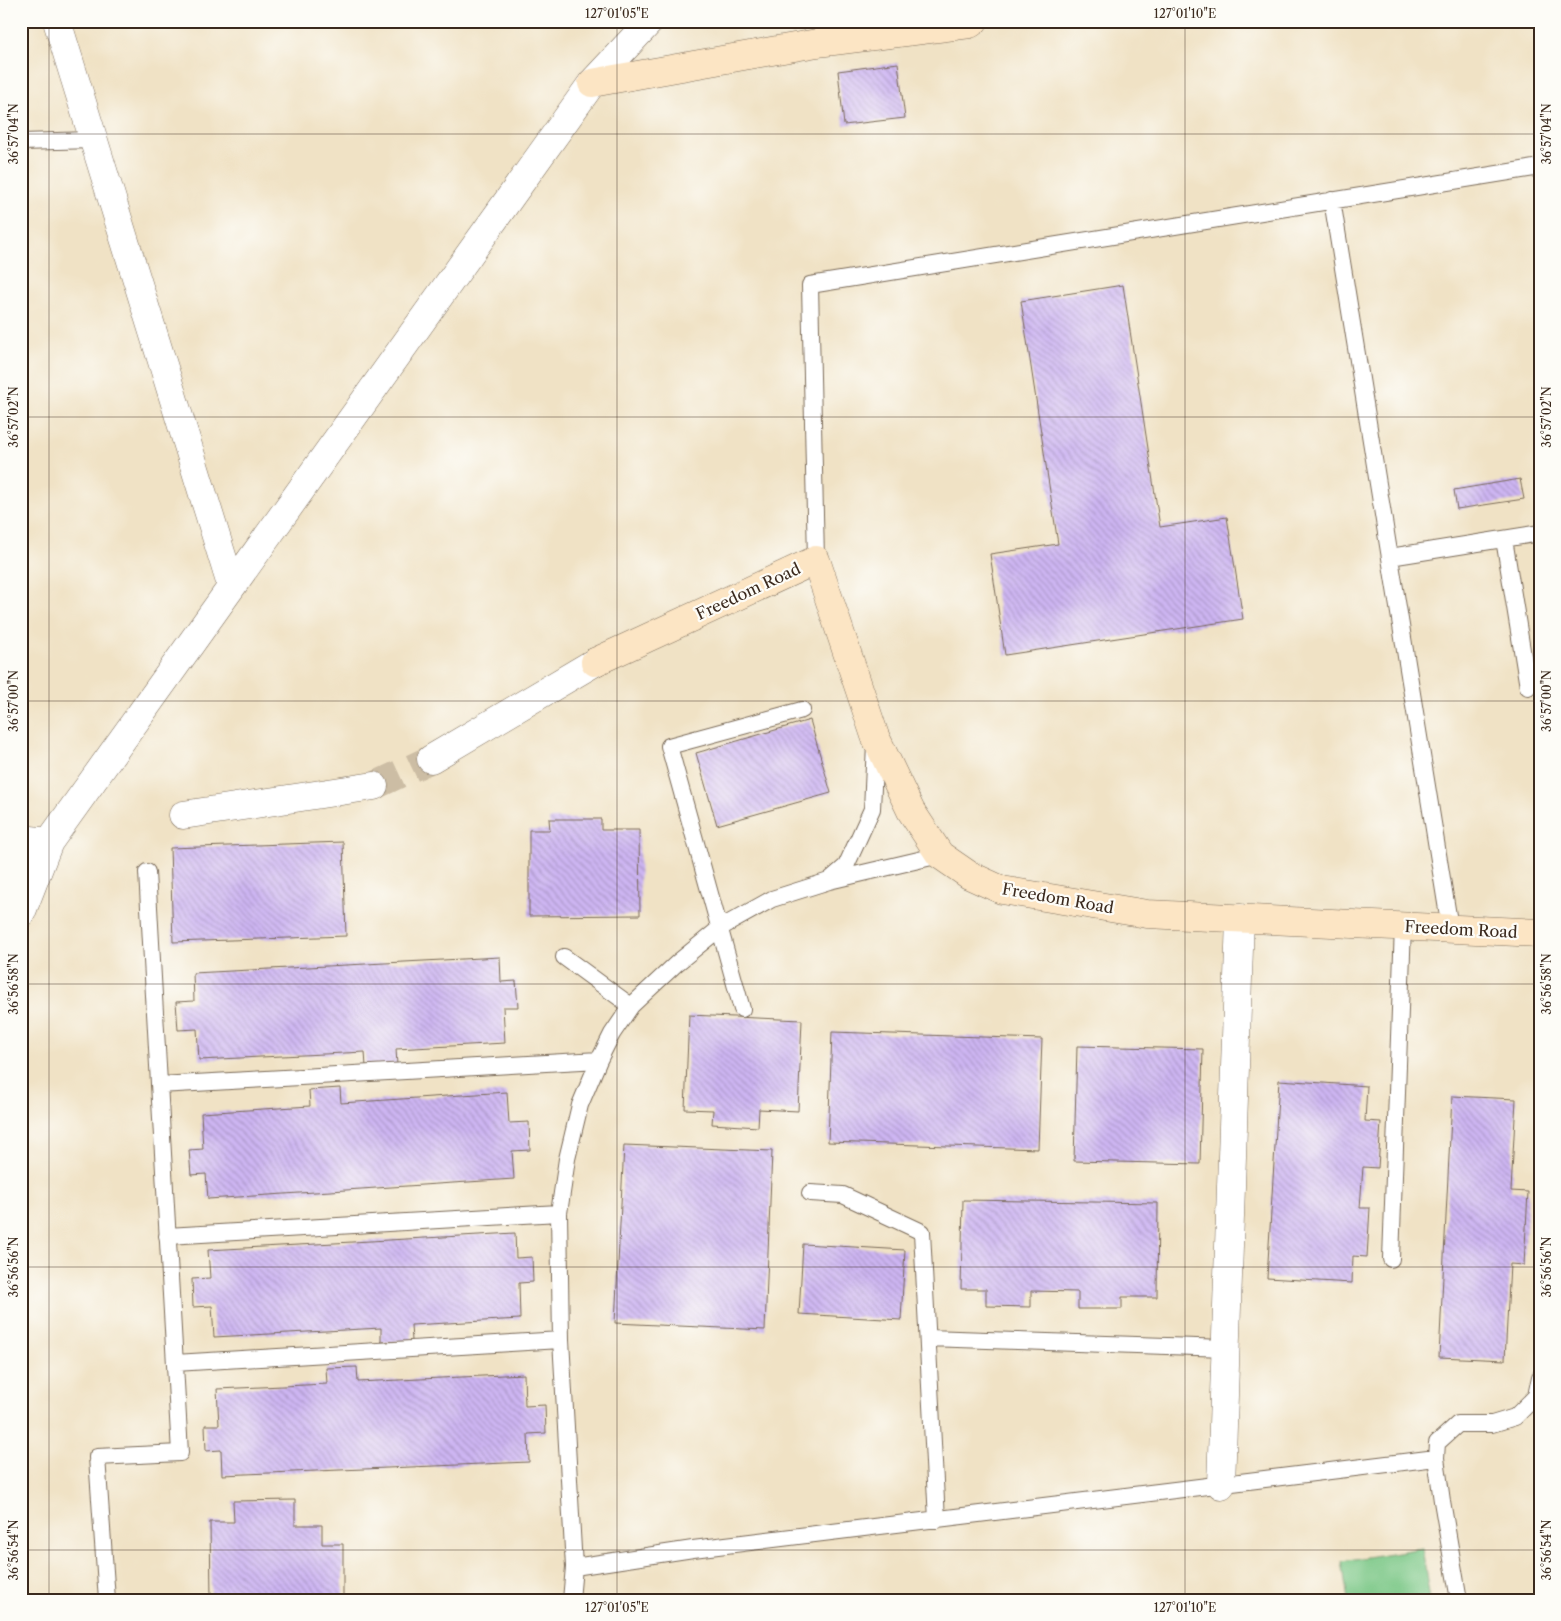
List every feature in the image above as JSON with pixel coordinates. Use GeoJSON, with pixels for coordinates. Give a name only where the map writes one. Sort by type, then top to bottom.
{"type":"FeatureCollection","features":[{"type":"Feature","properties":{"kind":"street"},"geometry":{"type":"LineString","coordinates":[[56,21],[231,585]]}},
{"type":"Feature","properties":{"kind":"street"},"geometry":{"type":"LineString","coordinates":[[21,914],[49,842],[231,585],[592,83],[650,21]]}},
{"type":"Feature","properties":{"kind":"street"},"geometry":{"type":"LineString","coordinates":[[592,83],[818,43],[970,24],[974,21]]}},
{"type":"Feature","properties":{"kind":"street","name":"Freedom Road"},"geometry":{"type":"LineString","coordinates":[[431,759],[594,662],[816,560],[875,736],[911,811],[940,855],[969,875],[1002,890],[1147,914],[1540,933]]}},
{"type":"Feature","properties":{"kind":"street"},"geometry":{"type":"LineString","coordinates":[[183,815],[374,786]]}},
{"type":"Feature","properties":{"kind":"street"},"geometry":{"type":"LineString","coordinates":[[21,839],[49,842]]}},
{"type":"Feature","properties":{"kind":"street"},"geometry":{"type":"LineString","coordinates":[[1221,1485],[1240,918]]}},
{"type":"Feature","properties":{"kind":"lane"},"geometry":{"type":"LineString","coordinates":[[21,142],[93,140]]}},
{"type":"Feature","properties":{"kind":"lane"},"geometry":{"type":"LineString","coordinates":[[816,560],[810,285],[1540,167]]}},
{"type":"Feature","properties":{"kind":"lane"},"geometry":{"type":"LineString","coordinates":[[1332,200],[1450,928]]}},
{"type":"Feature","properties":{"kind":"lane"},"geometry":{"type":"LineString","coordinates":[[1390,557],[1540,533]]}},
{"type":"Feature","properties":{"kind":"lane"},"geometry":{"type":"LineString","coordinates":[[1504,538],[1528,687]]}},
{"type":"Feature","properties":{"kind":"lane"},"geometry":{"type":"LineString","coordinates":[[742,1010],[669,746],[802,710]]}},
{"type":"Feature","properties":{"kind":"lane"},"geometry":{"type":"LineString","coordinates":[[829,880],[846,866],[872,809],[875,736]]}},
{"type":"Feature","properties":{"kind":"lane"},"geometry":{"type":"LineString","coordinates":[[571,1600],[574,1567],[561,1340],[559,1213],[567,1159],[580,1105],[599,1060],[612,1034],[631,1006],[677,963],[720,928],[772,899],[829,880],[940,855]]}},
{"type":"Feature","properties":{"kind":"lane"},"geometry":{"type":"LineString","coordinates":[[107,1600],[97,1458],[180,1453],[147,872]]}},
{"type":"Feature","properties":{"kind":"lane"},"geometry":{"type":"LineString","coordinates":[[1391,1259],[1403,926]]}},
{"type":"Feature","properties":{"kind":"lane"},"geometry":{"type":"LineString","coordinates":[[564,957],[631,1006]]}},
{"type":"Feature","properties":{"kind":"lane"},"geometry":{"type":"LineString","coordinates":[[159,1085],[599,1060]]}},
{"type":"Feature","properties":{"kind":"lane"},"geometry":{"type":"LineString","coordinates":[[810,1194],[843,1195],[922,1232],[937,1520]]}},
{"type":"Feature","properties":{"kind":"lane"},"geometry":{"type":"LineString","coordinates":[[168,1236],[559,1213]]}},
{"type":"Feature","properties":{"kind":"lane"},"geometry":{"type":"LineString","coordinates":[[928,1338],[1226,1348]]}},
{"type":"Feature","properties":{"kind":"lane"},"geometry":{"type":"LineString","coordinates":[[175,1363],[561,1340]]}},
{"type":"Feature","properties":{"kind":"lane"},"geometry":{"type":"LineString","coordinates":[[1459,1600],[1442,1501],[1436,1458],[1437,1443],[1458,1424],[1492,1424],[1514,1417],[1536,1396],[1540,1377]]}},
{"type":"Feature","properties":{"kind":"lane"},"geometry":{"type":"LineString","coordinates":[[574,1567],[693,1549],[1436,1458]]}},
{"type":"Feature","properties":{"kind":"green space"},"geometry":{"type":"Polygon","coordinates":[[[1422,1548],[1430,1600],[1348,1600],[1342,1561],[1422,1548]]]}},
{"type":"Feature","properties":{"kind":"building"},"geometry":{"type":"Polygon","coordinates":[[[898,63],[905,118],[844,125],[838,71],[898,63]]]}},
{"type":"Feature","properties":{"kind":"building"},"geometry":{"type":"Polygon","coordinates":[[[1123,285],[1160,527],[1227,517],[1243,619],[1005,655],[990,554],[1058,544],[1021,301],[1123,285]]]}},
{"type":"Feature","properties":{"kind":"building"},"geometry":{"type":"Polygon","coordinates":[[[1520,479],[1524,499],[1457,509],[1454,490],[1520,479]]]}},
{"type":"Feature","properties":{"kind":"building"},"geometry":{"type":"Polygon","coordinates":[[[810,720],[831,793],[717,825],[696,753],[810,720]]]}},
{"type":"Feature","properties":{"kind":"building"},"geometry":{"type":"Polygon","coordinates":[[[549,819],[601,819],[601,830],[639,830],[640,915],[529,916],[529,830],[550,830],[549,819]]]}},
{"type":"Feature","properties":{"kind":"building"},"geometry":{"type":"Polygon","coordinates":[[[343,842],[346,936],[173,942],[170,848],[343,842]]]}},
{"type":"Feature","properties":{"kind":"building"},"geometry":{"type":"Polygon","coordinates":[[[500,957],[501,982],[516,981],[518,1007],[503,1007],[505,1043],[396,1049],[397,1065],[366,1067],[365,1052],[199,1060],[197,1029],[178,1030],[176,1002],[194,1001],[193,973],[500,957]]]}},
{"type":"Feature","properties":{"kind":"building"},"geometry":{"type":"Polygon","coordinates":[[[689,1015],[802,1020],[798,1111],[759,1109],[758,1127],[712,1124],[713,1110],[685,1109],[689,1015]]]}},
{"type":"Feature","properties":{"kind":"building"},"geometry":{"type":"Polygon","coordinates":[[[832,1032],[1042,1039],[1038,1149],[828,1142],[832,1032]]]}},
{"type":"Feature","properties":{"kind":"building"},"geometry":{"type":"Polygon","coordinates":[[[1077,1046],[1203,1049],[1200,1164],[1074,1161],[1077,1046]]]}},
{"type":"Feature","properties":{"kind":"building"},"geometry":{"type":"Polygon","coordinates":[[[1279,1080],[1367,1086],[1365,1121],[1381,1122],[1378,1168],[1363,1167],[1360,1208],[1370,1208],[1367,1257],[1353,1256],[1352,1283],[1267,1278],[1279,1080]]]}},
{"type":"Feature","properties":{"kind":"building"},"geometry":{"type":"Polygon","coordinates":[[[340,1088],[341,1103],[507,1092],[509,1123],[529,1122],[530,1150],[512,1151],[514,1179],[208,1199],[206,1174],[191,1175],[189,1150],[203,1149],[201,1113],[310,1106],[309,1090],[340,1088]]]}},
{"type":"Feature","properties":{"kind":"building"},"geometry":{"type":"Polygon","coordinates":[[[1452,1096],[1516,1099],[1511,1191],[1528,1192],[1524,1265],[1510,1264],[1505,1360],[1439,1357],[1452,1096]]]}},
{"type":"Feature","properties":{"kind":"building"},"geometry":{"type":"Polygon","coordinates":[[[624,1145],[772,1151],[765,1330],[615,1323],[624,1145]]]}},
{"type":"Feature","properties":{"kind":"building"},"geometry":{"type":"Polygon","coordinates":[[[963,1200],[1158,1203],[1157,1297],[1122,1297],[1122,1309],[1078,1309],[1078,1292],[1031,1291],[1031,1307],[986,1306],[986,1289],[961,1289],[963,1200]]]}},
{"type":"Feature","properties":{"kind":"building"},"geometry":{"type":"Polygon","coordinates":[[[515,1233],[516,1258],[532,1257],[533,1282],[519,1283],[520,1319],[411,1325],[412,1341],[381,1342],[381,1328],[214,1337],[212,1306],[193,1307],[192,1279],[210,1278],[208,1250],[515,1233]]]}},
{"type":"Feature","properties":{"kind":"building"},"geometry":{"type":"Polygon","coordinates":[[[803,1244],[905,1250],[901,1320],[799,1314],[803,1244]]]}},
{"type":"Feature","properties":{"kind":"building"},"geometry":{"type":"Polygon","coordinates":[[[357,1367],[358,1382],[524,1374],[525,1406],[545,1405],[546,1433],[528,1434],[529,1462],[222,1475],[221,1450],[206,1451],[205,1425],[219,1425],[217,1389],[327,1384],[326,1368],[357,1367]]]}},
{"type":"Feature","properties":{"kind":"building"},"geometry":{"type":"Polygon","coordinates":[[[295,1500],[295,1525],[322,1525],[322,1544],[343,1544],[343,1600],[211,1600],[210,1522],[234,1522],[233,1501],[295,1500]]]}},
{"type":"Feature","properties":{"kind":"tunnel"},"geometry":{"type":"LineString","coordinates":[[374,786],[431,759]]}}]}
